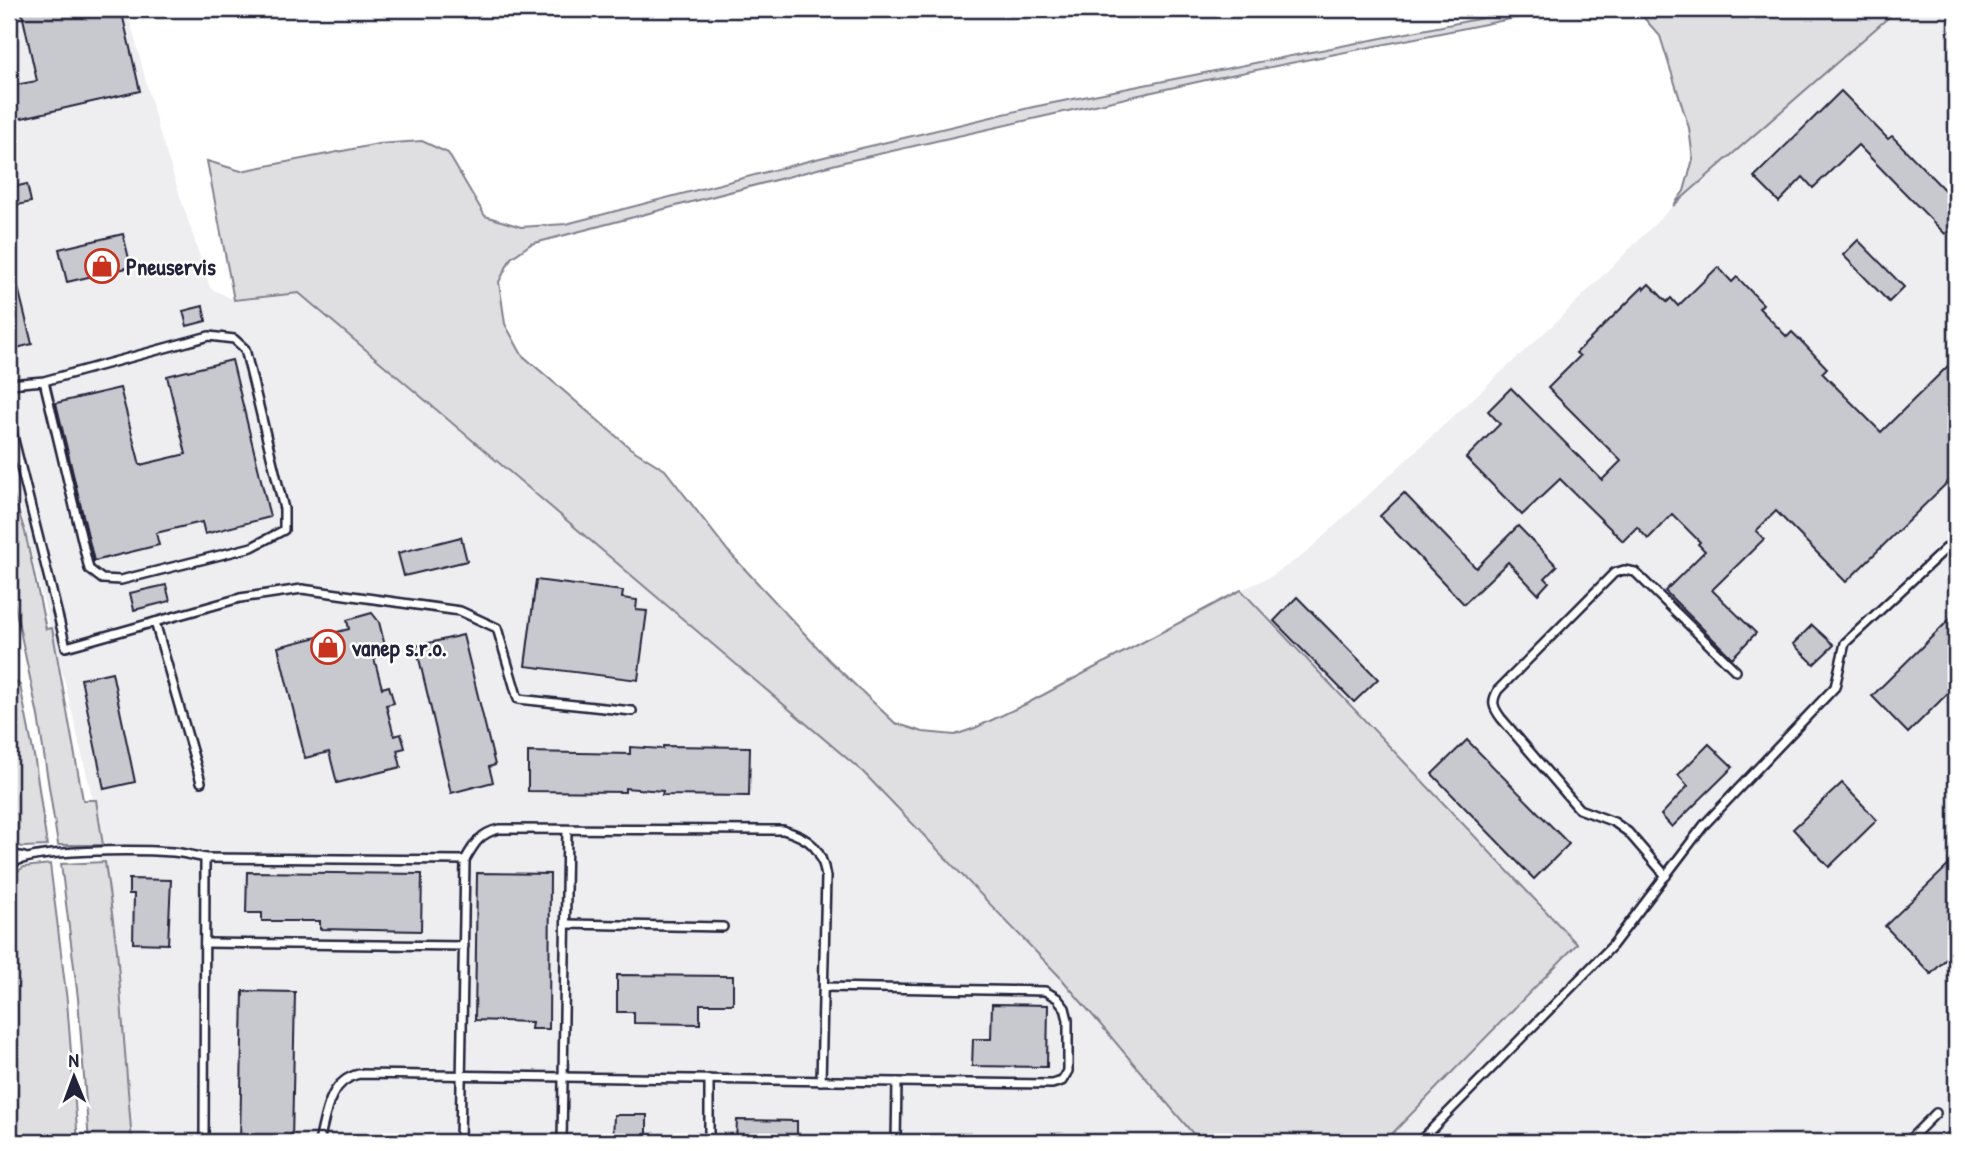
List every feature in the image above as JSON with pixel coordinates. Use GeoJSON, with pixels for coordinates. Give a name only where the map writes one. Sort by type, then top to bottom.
{"type":"FeatureCollection","features":[{"type":"Feature","properties":{"kind":"lane"},"geometry":{"type":"LineString","coordinates":[[9,384],[44,381],[209,336],[234,339],[245,349],[284,509],[284,530],[252,547],[121,580],[102,579],[89,569],[44,381]]}},
{"type":"Feature","properties":{"kind":"lane"},"geometry":{"type":"LineString","coordinates":[[9,420],[66,647],[240,598],[302,589],[460,611],[496,628],[518,699],[632,710]]}},
{"type":"Feature","properties":{"kind":"lane"},"geometry":{"type":"LineString","coordinates":[[1419,1142],[1612,946],[1704,825],[1835,687],[1845,643],[1956,539]]}},
{"type":"Feature","properties":{"kind":"lane"},"geometry":{"type":"LineString","coordinates":[[1666,876],[1628,832],[1614,822],[1579,809],[1493,708],[1492,699],[1614,573],[1624,570],[1635,572],[1736,671]]}},
{"type":"Feature","properties":{"kind":"lane"},"geometry":{"type":"LineString","coordinates":[[155,622],[201,782]]}},
{"type":"Feature","properties":{"kind":"lane"},"geometry":{"type":"LineString","coordinates":[[562,1142],[566,830]]}},
{"type":"Feature","properties":{"kind":"lane"},"geometry":{"type":"LineString","coordinates":[[460,1142],[465,860],[477,839],[491,831],[783,830],[801,835],[816,848],[824,860],[826,877],[821,1081]]}},
{"type":"Feature","properties":{"kind":"lane"},"geometry":{"type":"LineString","coordinates":[[9,865],[24,858],[111,852],[174,852],[205,858],[465,860]]}},
{"type":"Feature","properties":{"kind":"lane"},"geometry":{"type":"LineString","coordinates":[[9,853],[24,858]]}},
{"type":"Feature","properties":{"kind":"lane"},"geometry":{"type":"LineString","coordinates":[[204,1142],[205,858]]}},
{"type":"Feature","properties":{"kind":"lane"},"geometry":{"type":"LineString","coordinates":[[566,924],[723,927]]}},
{"type":"Feature","properties":{"kind":"lane"},"geometry":{"type":"LineString","coordinates":[[205,943],[464,946]]}},
{"type":"Feature","properties":{"kind":"lane"},"geometry":{"type":"LineString","coordinates":[[319,1142],[335,1089],[350,1076],[359,1074],[1052,1084],[1062,1081],[1068,1071],[1068,1020],[1065,1008],[1057,998],[1045,992],[824,987]]}},
{"type":"Feature","properties":{"kind":"lane"},"geometry":{"type":"LineString","coordinates":[[709,1079],[709,1142]]}},
{"type":"Feature","properties":{"kind":"lane"},"geometry":{"type":"LineString","coordinates":[[896,1142],[897,1082]]}},
{"type":"Feature","properties":{"kind":"lane"},"geometry":{"type":"LineString","coordinates":[[1907,1142],[1936,1113]]}},
{"type":"Feature","properties":{"kind":"shaded area"},"geometry":{"type":"Polygon","coordinates":[[[9,9],[127,9],[159,131],[210,288],[234,300],[298,293],[863,772],[1061,978],[1200,1142],[132,1142],[117,950],[105,862],[99,862],[98,852],[104,844],[96,801],[93,801],[9,461],[9,9]]]}},
{"type":"Feature","properties":{"kind":"shaded area"},"geometry":{"type":"Polygon","coordinates":[[[1528,9],[1560,9],[1206,80],[848,161],[531,244],[511,258],[499,282],[505,324],[522,355],[630,448],[665,470],[728,551],[830,661],[895,723],[923,732],[955,735],[975,728],[1026,704],[1241,590],[1577,944],[1384,1142],[1200,1142],[1061,978],[863,772],[299,293],[234,300],[207,161],[241,171],[378,144],[422,141],[448,153],[485,216],[521,227],[566,224],[820,158],[1033,107],[1528,9]]]}},
{"type":"Feature","properties":{"kind":"shaded area"},"geometry":{"type":"Polygon","coordinates":[[[1636,9],[1898,9],[1673,206],[1684,191],[1693,159],[1689,128],[1660,36],[1636,9]]]}},
{"type":"Feature","properties":{"kind":"shaded area"},"geometry":{"type":"Polygon","coordinates":[[[1898,9],[1942,9],[1956,42],[1956,1142],[1384,1142],[1577,944],[1241,590],[1270,577],[1302,556],[1559,319],[1673,206],[1898,9]]]}},
{"type":"Feature","properties":{"kind":"shaded area"},"geometry":{"type":"Polygon","coordinates":[[[9,481],[25,532],[46,629],[52,628],[83,800],[96,800],[103,845],[58,845],[38,716],[9,578],[9,481]]]}},
{"type":"Feature","properties":{"kind":"shaded area"},"geometry":{"type":"Polygon","coordinates":[[[9,677],[20,685],[35,761],[47,846],[9,845],[9,677]]]}},
{"type":"Feature","properties":{"kind":"shaded area"},"geometry":{"type":"Polygon","coordinates":[[[105,862],[117,950],[132,1142],[89,1142],[78,998],[61,864],[105,862]]]}},
{"type":"Feature","properties":{"kind":"shaded area"},"geometry":{"type":"Polygon","coordinates":[[[50,864],[67,1001],[78,1142],[19,1142],[9,1016],[9,877],[24,867],[50,864]]]}},
{"type":"Feature","properties":{"kind":"building"},"geometry":{"type":"Polygon","coordinates":[[[21,9],[121,9],[140,91],[9,121],[9,86],[37,81],[21,9]]]}},
{"type":"Feature","properties":{"kind":"building"},"geometry":{"type":"Polygon","coordinates":[[[1841,91],[1888,139],[1892,136],[1956,202],[1956,237],[1949,231],[1945,234],[1858,145],[1813,188],[1803,177],[1779,202],[1754,177],[1841,91]]]}},
{"type":"Feature","properties":{"kind":"building"},"geometry":{"type":"Polygon","coordinates":[[[27,184],[31,202],[9,207],[9,188],[27,184]]]}},
{"type":"Feature","properties":{"kind":"building"},"geometry":{"type":"Polygon","coordinates":[[[123,234],[131,267],[67,282],[59,249],[123,234]]]}},
{"type":"Feature","properties":{"kind":"building"},"geometry":{"type":"Polygon","coordinates":[[[1858,240],[1904,287],[1889,302],[1843,255],[1858,240]]]}},
{"type":"Feature","properties":{"kind":"building"},"geometry":{"type":"Polygon","coordinates":[[[1718,267],[1732,282],[1737,277],[1763,304],[1759,308],[1787,337],[1792,332],[1806,346],[1827,368],[1822,373],[1881,432],[1956,358],[1956,474],[1846,582],[1776,511],[1756,531],[1764,539],[1712,590],[1756,633],[1732,658],[1665,591],[1705,551],[1698,544],[1700,542],[1672,514],[1648,539],[1637,527],[1623,541],[1560,479],[1522,515],[1466,458],[1500,424],[1488,411],[1511,388],[1602,480],[1621,461],[1548,388],[1580,356],[1576,353],[1643,287],[1644,289],[1649,284],[1667,302],[1671,298],[1678,306],[1718,267]]]}},
{"type":"Feature","properties":{"kind":"building"},"geometry":{"type":"Polygon","coordinates":[[[9,271],[14,271],[32,344],[9,350],[9,271]]]}},
{"type":"Feature","properties":{"kind":"building"},"geometry":{"type":"Polygon","coordinates":[[[203,306],[206,321],[187,326],[183,311],[203,306]]]}},
{"type":"Feature","properties":{"kind":"building"},"geometry":{"type":"Polygon","coordinates":[[[232,360],[270,517],[205,534],[202,522],[156,533],[159,545],[94,561],[56,403],[120,388],[140,465],[186,454],[167,376],[232,360]]]}},
{"type":"Feature","properties":{"kind":"building"},"geometry":{"type":"Polygon","coordinates":[[[1404,493],[1476,568],[1518,526],[1557,566],[1545,578],[1549,582],[1538,594],[1508,562],[1464,604],[1380,516],[1404,493]]]}},
{"type":"Feature","properties":{"kind":"building"},"geometry":{"type":"Polygon","coordinates":[[[461,537],[467,561],[404,576],[398,553],[461,537]]]}},
{"type":"Feature","properties":{"kind":"building"},"geometry":{"type":"Polygon","coordinates":[[[536,580],[623,591],[622,598],[637,600],[636,610],[647,611],[638,680],[525,666],[536,580]]]}},
{"type":"Feature","properties":{"kind":"building"},"geometry":{"type":"Polygon","coordinates":[[[166,585],[170,601],[134,610],[130,593],[166,585]]]}},
{"type":"Feature","properties":{"kind":"building"},"geometry":{"type":"Polygon","coordinates":[[[1297,597],[1378,679],[1354,702],[1274,621],[1297,597]]]}},
{"type":"Feature","properties":{"kind":"building"},"geometry":{"type":"Polygon","coordinates":[[[372,613],[379,622],[387,654],[374,658],[382,688],[389,686],[394,703],[386,705],[394,736],[401,734],[405,748],[397,750],[401,767],[337,783],[329,752],[305,758],[278,647],[349,629],[347,620],[372,613]]]}},
{"type":"Feature","properties":{"kind":"building"},"geometry":{"type":"Polygon","coordinates":[[[1956,613],[1956,685],[1908,733],[1872,696],[1956,613]]]}},
{"type":"Feature","properties":{"kind":"building"},"geometry":{"type":"Polygon","coordinates":[[[1812,625],[1834,645],[1814,664],[1793,644],[1812,625]]]}},
{"type":"Feature","properties":{"kind":"building"},"geometry":{"type":"Polygon","coordinates":[[[463,635],[495,765],[489,767],[493,782],[451,793],[416,646],[463,635]]]}},
{"type":"Feature","properties":{"kind":"building"},"geometry":{"type":"Polygon","coordinates":[[[112,672],[135,782],[104,789],[81,679],[112,672]]]}},
{"type":"Feature","properties":{"kind":"building"},"geometry":{"type":"Polygon","coordinates":[[[1467,740],[1569,844],[1534,879],[1432,774],[1467,740]]]}},
{"type":"Feature","properties":{"kind":"building"},"geometry":{"type":"Polygon","coordinates":[[[1709,744],[1733,767],[1672,827],[1661,815],[1688,786],[1678,775],[1709,744]]]}},
{"type":"Feature","properties":{"kind":"building"},"geometry":{"type":"Polygon","coordinates":[[[663,746],[750,747],[749,796],[662,795],[663,791],[625,788],[625,792],[528,791],[528,752],[630,754],[630,747],[663,749],[663,746]]]}},
{"type":"Feature","properties":{"kind":"building"},"geometry":{"type":"Polygon","coordinates":[[[1842,783],[1877,820],[1829,867],[1793,829],[1842,783]]]}},
{"type":"Feature","properties":{"kind":"building"},"geometry":{"type":"Polygon","coordinates":[[[1956,858],[1956,949],[1931,974],[1885,926],[1956,858]]]}},
{"type":"Feature","properties":{"kind":"building"},"geometry":{"type":"Polygon","coordinates":[[[247,872],[422,874],[421,931],[320,929],[320,921],[262,921],[262,913],[246,913],[247,872]]]}},
{"type":"Feature","properties":{"kind":"building"},"geometry":{"type":"Polygon","coordinates":[[[477,873],[550,874],[549,1029],[531,1029],[532,1022],[475,1020],[477,873]]]}},
{"type":"Feature","properties":{"kind":"building"},"geometry":{"type":"Polygon","coordinates":[[[129,879],[171,880],[168,944],[133,943],[134,894],[129,894],[129,879]]]}},
{"type":"Feature","properties":{"kind":"building"},"geometry":{"type":"Polygon","coordinates":[[[617,975],[733,976],[733,1004],[700,1004],[700,1024],[634,1023],[634,1012],[617,1012],[617,975]]]}},
{"type":"Feature","properties":{"kind":"building"},"geometry":{"type":"Polygon","coordinates":[[[243,991],[295,992],[292,1142],[240,1142],[243,991]]]}},
{"type":"Feature","properties":{"kind":"building"},"geometry":{"type":"Polygon","coordinates":[[[992,1004],[1048,1005],[1047,1067],[972,1066],[973,1039],[991,1039],[992,1004]]]}},
{"type":"Feature","properties":{"kind":"building"},"geometry":{"type":"Polygon","coordinates":[[[614,1115],[647,1115],[647,1142],[613,1142],[614,1115]]]}},
{"type":"Feature","properties":{"kind":"building"},"geometry":{"type":"Polygon","coordinates":[[[737,1120],[797,1121],[797,1142],[736,1142],[737,1120]]]}},
{"type":"Feature","properties":{"kind":"place","name":"Pneuservis"},"geometry":{"type":"Point","coordinates":[102,266]}},
{"type":"Feature","properties":{"kind":"place","name":"vanep s.r.o."},"geometry":{"type":"Point","coordinates":[328,647]}}]}
